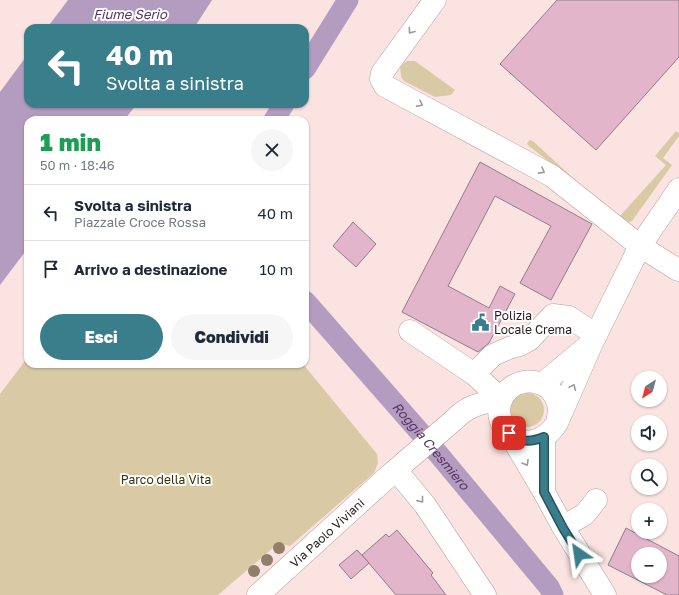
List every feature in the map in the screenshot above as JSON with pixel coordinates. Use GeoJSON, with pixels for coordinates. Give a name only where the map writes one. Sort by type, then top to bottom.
{"type":"FeatureCollection","features":[{"type":"Feature","properties":{"kind":"street"},"geometry":{"type":"LineString","coordinates":[[435,0],[382,73],[381,79],[385,86],[552,176],[640,246],[678,270]]}},
{"type":"Feature","properties":{"kind":"street"},"geometry":{"type":"LineString","coordinates":[[544,492],[550,430],[640,246],[679,189]]}},
{"type":"Feature","properties":{"kind":"street"},"geometry":{"type":"LineString","coordinates":[[474,374],[493,355],[529,340],[552,315],[569,317],[594,339]]}},
{"type":"Feature","properties":{"kind":"street"},"geometry":{"type":"LineString","coordinates":[[410,331],[474,374],[502,399]]}},
{"type":"Feature","properties":{"kind":"street"},"geometry":{"type":"LineString","coordinates":[[542,384],[594,339]]}},
{"type":"Feature","properties":{"kind":"street"},"geometry":{"type":"LineString","coordinates":[[550,430],[559,414],[555,396],[549,389],[542,384],[532,381],[514,385],[506,391],[499,408],[500,418],[544,492],[563,528],[605,595]]}},
{"type":"Feature","properties":{"kind":"street","name":"Via Paolo Viviani"},"geometry":{"type":"LineString","coordinates":[[258,595],[396,470],[454,420],[462,411],[480,403],[502,399]]}},
{"type":"Feature","properties":{"kind":"street","name":"Via Paolo Viviani"},"geometry":{"type":"LineString","coordinates":[[454,420],[465,416],[484,416],[516,438],[525,441],[534,441],[550,430]]}},
{"type":"Feature","properties":{"kind":"street"},"geometry":{"type":"LineString","coordinates":[[396,470],[425,505],[485,595]]}},
{"type":"Feature","properties":{"kind":"street"},"geometry":{"type":"LineString","coordinates":[[563,528],[585,514],[596,500]]}},
{"type":"Feature","properties":{"kind":"green space"},"geometry":{"type":"Polygon","coordinates":[[[407,61],[415,61],[455,90],[451,95],[435,97],[404,81],[401,77],[400,66],[407,61]]]}},
{"type":"Feature","properties":{"kind":"green space"},"geometry":{"type":"Polygon","coordinates":[[[676,131],[679,133],[679,136],[663,158],[672,165],[632,221],[629,222],[620,216],[666,165],[655,156],[676,131]]]}},
{"type":"Feature","properties":{"kind":"green space"},"geometry":{"type":"Polygon","coordinates":[[[530,140],[575,180],[575,182],[529,146],[527,144],[530,140]]]}},
{"type":"Feature","properties":{"kind":"green space","name":"Parco della Vita"},"geometry":{"type":"Polygon","coordinates":[[[24,362],[24,368],[306,368],[377,454],[378,463],[374,473],[290,546],[279,543],[218,595],[0,595],[0,394],[24,362]]]}},
{"type":"Feature","properties":{"kind":"green space"},"geometry":{"type":"Polygon","coordinates":[[[530,393],[539,398],[543,403],[543,417],[539,422],[534,426],[524,427],[520,426],[511,417],[510,407],[511,403],[520,394],[530,393]]]}},
{"type":"Feature","properties":{"kind":"water","name":"Fiume Serio"},"geometry":{"type":"Polygon","coordinates":[[[68,0],[212,0],[197,24],[50,24],[68,0]]]}},
{"type":"Feature","properties":{"kind":"water"},"geometry":{"type":"Polygon","coordinates":[[[24,59],[24,108],[134,108],[127,116],[24,116],[24,253],[0,285],[0,92],[24,59]]]}},
{"type":"Feature","properties":{"kind":"building"},"geometry":{"type":"Polygon","coordinates":[[[557,0],[679,0],[679,57],[596,150],[500,64],[557,0]]]}},
{"type":"Feature","properties":{"kind":"building"},"geometry":{"type":"Polygon","coordinates":[[[480,162],[592,224],[551,300],[520,283],[551,226],[495,196],[448,286],[489,308],[500,286],[515,294],[489,343],[478,352],[402,312],[480,162]]]}},
{"type":"Feature","properties":{"kind":"building"},"geometry":{"type":"Polygon","coordinates":[[[353,222],[376,244],[356,267],[333,246],[353,222]]]}},
{"type":"Feature","properties":{"kind":"building"},"geometry":{"type":"Polygon","coordinates":[[[626,528],[631,531],[631,539],[647,539],[662,547],[631,547],[631,577],[608,565],[626,528]]]}},
{"type":"Feature","properties":{"kind":"building"},"geometry":{"type":"Polygon","coordinates":[[[397,530],[433,573],[431,575],[446,595],[396,595],[362,555],[386,534],[389,537],[397,530]]]}},
{"type":"Feature","properties":{"kind":"building"},"geometry":{"type":"Polygon","coordinates":[[[357,550],[369,563],[351,579],[339,565],[357,550]]]}},
{"type":"Feature","properties":{"kind":"building"},"geometry":{"type":"Polygon","coordinates":[[[667,550],[679,556],[679,595],[667,595],[643,583],[667,583],[667,550]]]}},
{"type":"Feature","properties":{"kind":"waterway","name":"Roggia Cresmiero"},"geometry":{"type":"LineString","coordinates":[[309,63],[348,0]]}},
{"type":"Feature","properties":{"kind":"waterway","name":"Roggia Cresmiero"},"geometry":{"type":"LineString","coordinates":[[276,116],[282,108]]}},
{"type":"Feature","properties":{"kind":"waterway","name":"Roggia Cresmiero"},"geometry":{"type":"LineString","coordinates":[[309,306],[425,438],[549,587],[553,595]]}},
{"type":"Feature","properties":{"kind":"place","name":"Polizia Locale Crema"},"geometry":{"type":"Point","coordinates":[481,322]}},
{"type":"Feature","properties":{"kind":"route"},"geometry":{"type":"LineString","coordinates":[[509,433],[516,438],[525,441],[534,441],[544,437],[544,492],[579,554]]}}]}
